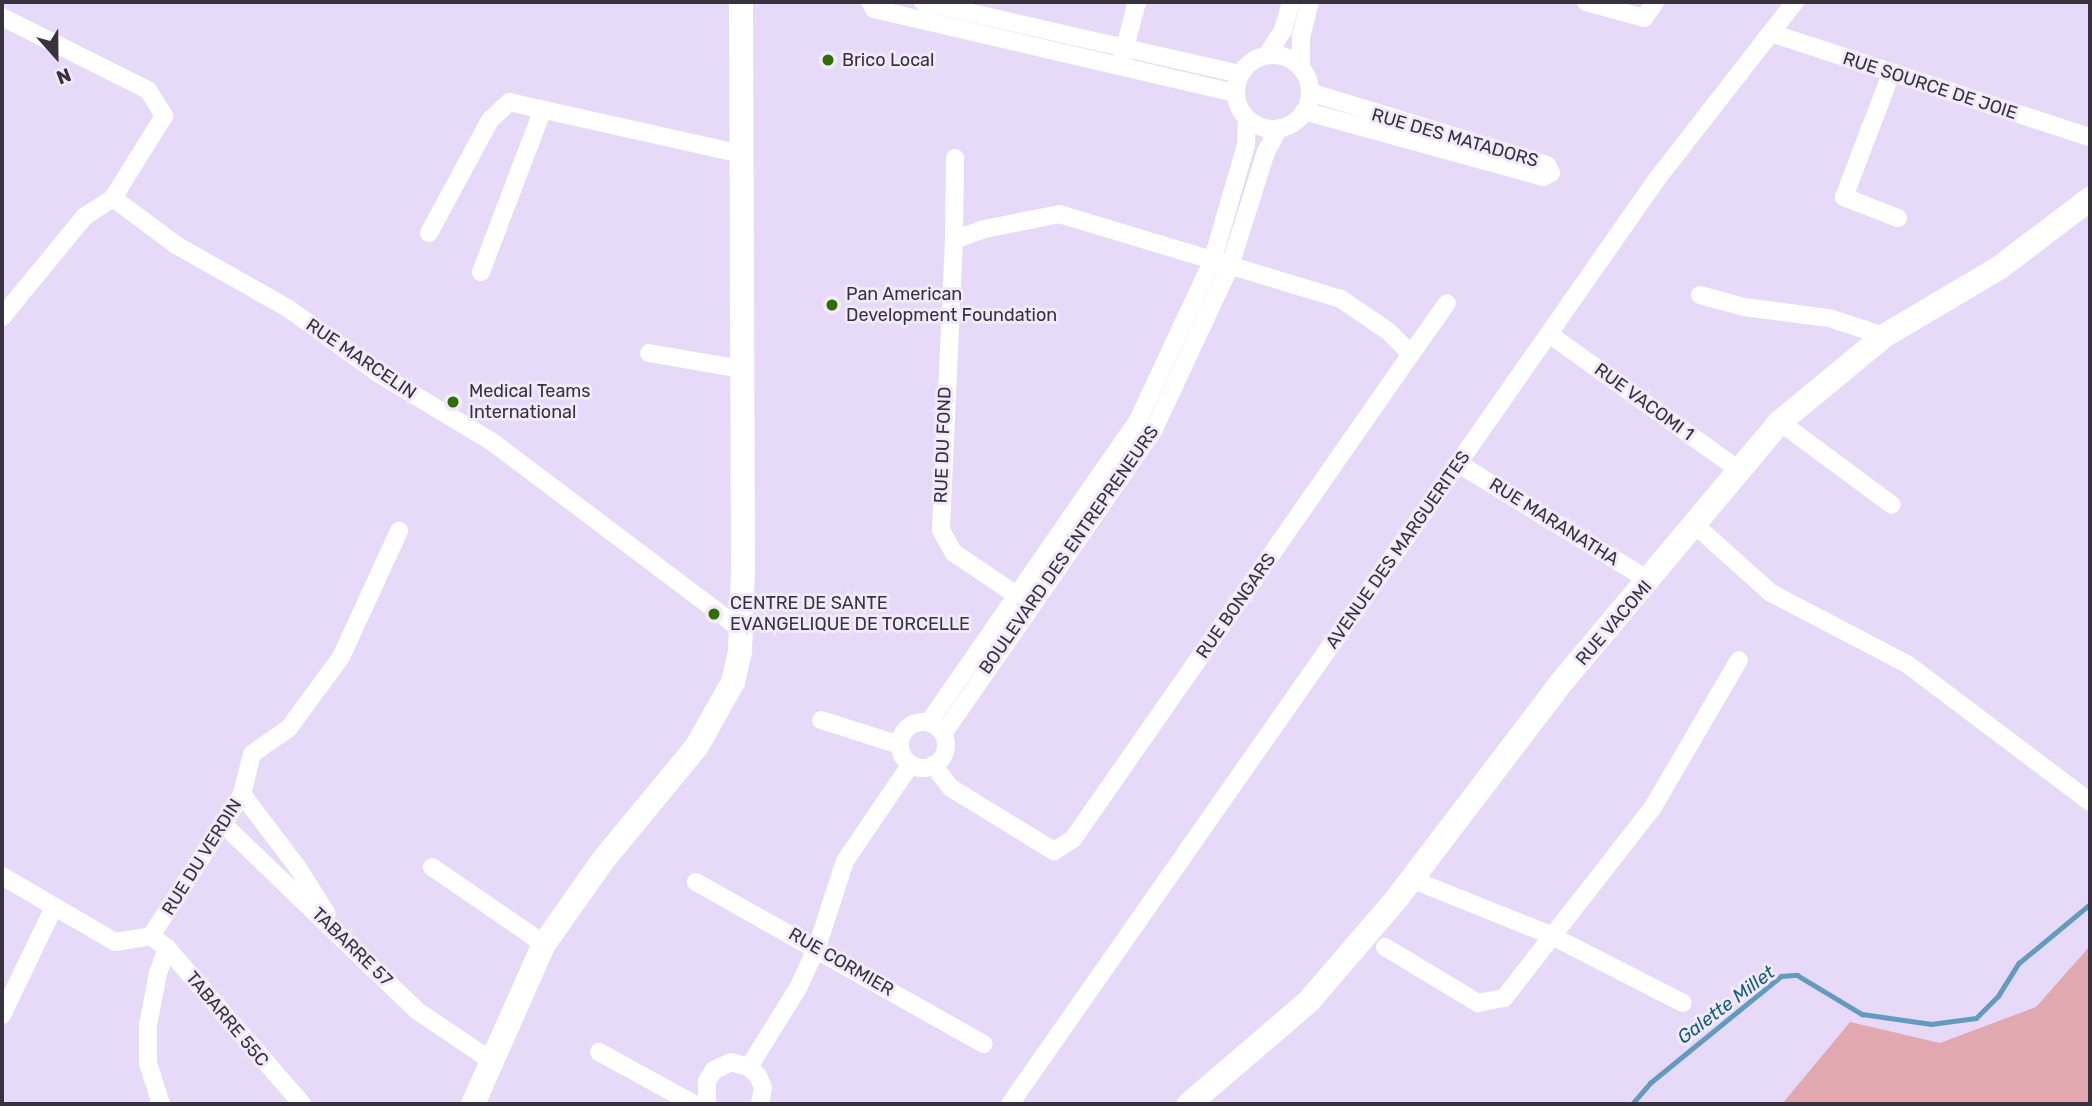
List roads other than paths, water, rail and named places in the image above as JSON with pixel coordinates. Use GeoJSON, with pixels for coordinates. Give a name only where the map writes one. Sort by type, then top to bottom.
{"type":"FeatureCollection","features":[{"type":"Feature","properties":{"kind":"street"},"geometry":{"type":"LineString","coordinates":[[473,1104],[490,1060],[544,944],[604,859],[716,716],[733,682],[739,628],[741,369],[738,153],[741,2]]}},
{"type":"Feature","properties":{"kind":"street"},"geometry":{"type":"LineString","coordinates":[[870,2],[874,9],[922,7],[1123,57],[1236,93]]}},
{"type":"Feature","properties":{"kind":"street"},"geometry":{"type":"LineString","coordinates":[[1123,57],[1138,2]]}},
{"type":"Feature","properties":{"kind":"street"},"geometry":{"type":"LineString","coordinates":[[1291,2],[1283,30],[1267,55],[1241,74],[1236,93],[1247,118],[1262,127],[1279,128],[1304,111],[1310,92],[1301,68],[1301,37],[1310,2]]}},
{"type":"Feature","properties":{"kind":"street"},"geometry":{"type":"LineString","coordinates":[[1586,2],[1644,18],[1655,2]]}},
{"type":"Feature","properties":{"kind":"street","name":"AVENUE DES MARGUERITES"},"geometry":{"type":"LineString","coordinates":[[1010,1104],[1657,179],[1795,2]]}},
{"type":"Feature","properties":{"kind":"street"},"geometry":{"type":"LineString","coordinates":[[2,17],[148,90],[164,116],[113,198],[85,216],[2,317]]}},
{"type":"Feature","properties":{"kind":"street","name":"RUE SOURCE DE JOIE"},"geometry":{"type":"LineString","coordinates":[[1771,33],[2090,137]]}},
{"type":"Feature","properties":{"kind":"street"},"geometry":{"type":"LineString","coordinates":[[1267,55],[1285,57],[1301,68]]}},
{"type":"Feature","properties":{"kind":"street"},"geometry":{"type":"LineString","coordinates":[[1123,57],[1241,74]]}},
{"type":"Feature","properties":{"kind":"street"},"geometry":{"type":"LineString","coordinates":[[1891,74],[1844,197],[1898,218]]}},
{"type":"Feature","properties":{"kind":"street","name":"RUE DES MATADORS"},"geometry":{"type":"LineString","coordinates":[[1304,111],[1543,177],[1551,173],[1547,165],[1310,92]]}},
{"type":"Feature","properties":{"kind":"street"},"geometry":{"type":"LineString","coordinates":[[429,233],[490,120],[509,102],[738,153]]}},
{"type":"Feature","properties":{"kind":"street"},"geometry":{"type":"LineString","coordinates":[[481,272],[543,109]]}},
{"type":"Feature","properties":{"kind":"street","name":"BOULEVARD DES ENTREPRENEURS"},"geometry":{"type":"LineString","coordinates":[[936,728],[1015,595],[1138,420],[1212,262],[1246,145],[1247,118]]}},
{"type":"Feature","properties":{"kind":"street","name":"BOULEVARD DES ENTREPRENEURS"},"geometry":{"type":"LineString","coordinates":[[936,728],[1031,605],[1154,429],[1230,266],[1266,152],[1279,128]]}},
{"type":"Feature","properties":{"kind":"street","name":"RUE DU FOND"},"geometry":{"type":"LineString","coordinates":[[955,158],[941,530],[954,553],[1031,605]]}},
{"type":"Feature","properties":{"kind":"street","name":"RUE MARCELIN"},"geometry":{"type":"LineString","coordinates":[[113,198],[177,245],[289,309],[381,375],[491,441],[739,628]]}},
{"type":"Feature","properties":{"kind":"street","name":"RUE VACOMI"},"geometry":{"type":"LineString","coordinates":[[1201,1101],[1309,1001],[1411,879],[1491,770],[1780,422],[1884,336],[1999,268],[2090,199]]}},
{"type":"Feature","properties":{"kind":"street"},"geometry":{"type":"LineString","coordinates":[[954,240],[984,229],[1060,214],[1341,299],[1388,331],[1412,354]]}},
{"type":"Feature","properties":{"kind":"street"},"geometry":{"type":"LineString","coordinates":[[1700,295],[1744,307],[1829,318],[1884,336]]}},
{"type":"Feature","properties":{"kind":"street","name":"RUE BONGARS"},"geometry":{"type":"LineString","coordinates":[[933,765],[951,788],[1054,851],[1073,839],[1447,303]]}},
{"type":"Feature","properties":{"kind":"street","name":"RUE VACOMI 1"},"geometry":{"type":"LineString","coordinates":[[1549,334],[1739,470]]}},
{"type":"Feature","properties":{"kind":"street"},"geometry":{"type":"LineString","coordinates":[[649,353],[741,369]]}},
{"type":"Feature","properties":{"kind":"street"},"geometry":{"type":"LineString","coordinates":[[1780,422],[1892,505]]}},
{"type":"Feature","properties":{"kind":"street","name":"RUE MARANATHA"},"geometry":{"type":"LineString","coordinates":[[1459,464],[1650,581]]}},
{"type":"Feature","properties":{"kind":"street"},"geometry":{"type":"LineString","coordinates":[[1696,526],[1771,593],[1907,664],[2090,802]]}},
{"type":"Feature","properties":{"kind":"street","name":"RUE DU VERDIN"},"geometry":{"type":"LineString","coordinates":[[151,936],[242,794],[252,754],[289,728],[341,657],[399,531]]}},
{"type":"Feature","properties":{"kind":"street"},"geometry":{"type":"LineString","coordinates":[[1385,947],[1478,1003],[1493,1004],[1517,986],[1550,935],[1653,807],[1739,660]]}},
{"type":"Feature","properties":{"kind":"street"},"geometry":{"type":"LineString","coordinates":[[821,720],[900,745],[911,764]]}},
{"type":"Feature","properties":{"kind":"street"},"geometry":{"type":"LineString","coordinates":[[900,745],[908,728],[936,728],[944,753],[933,765],[911,764]]}},
{"type":"Feature","properties":{"kind":"street"},"geometry":{"type":"LineString","coordinates":[[749,1066],[775,1028],[817,947],[845,861],[911,764]]}},
{"type":"Feature","properties":{"kind":"street"},"geometry":{"type":"LineString","coordinates":[[242,794],[299,868],[337,932]]}},
{"type":"Feature","properties":{"kind":"street","name":"TABARRE 57"},"geometry":{"type":"LineString","coordinates":[[222,822],[416,1010],[490,1060]]}},
{"type":"Feature","properties":{"kind":"street"},"geometry":{"type":"LineString","coordinates":[[432,867],[544,944]]}},
{"type":"Feature","properties":{"kind":"street"},"geometry":{"type":"LineString","coordinates":[[2,876],[115,942],[151,936]]}},
{"type":"Feature","properties":{"kind":"street"},"geometry":{"type":"LineString","coordinates":[[1411,879],[1550,935],[1683,1003]]}},
{"type":"Feature","properties":{"kind":"street","name":"RUE CORMIER"},"geometry":{"type":"LineString","coordinates":[[696,882],[817,947],[983,1044]]}},
{"type":"Feature","properties":{"kind":"street"},"geometry":{"type":"LineString","coordinates":[[2,1015],[54,908]]}},
{"type":"Feature","properties":{"kind":"street","name":"TABARRE 55C"},"geometry":{"type":"LineString","coordinates":[[151,936],[167,948],[302,1104]]}},
{"type":"Feature","properties":{"kind":"street"},"geometry":{"type":"LineString","coordinates":[[161,1104],[148,1063],[148,1025],[158,972],[167,948]]}},
{"type":"Feature","properties":{"kind":"street"},"geometry":{"type":"LineString","coordinates":[[599,1052],[687,1100],[725,1064],[749,1066],[761,1081],[760,1104]]}},
{"type":"Feature","properties":{"kind":"street"},"geometry":{"type":"LineString","coordinates":[[707,1081],[707,1104]]}},
{"type":"Feature","properties":{"kind":"waterway","name":"Galette Millet"},"geometry":{"type":"LineString","coordinates":[[1632,1104],[1650,1083],[1781,976],[1797,975],[1862,1014],[1931,1024],[1976,1018],[1998,996],[2019,963],[2090,904]]}},
{"type":"Feature","properties":{"kind":"place","name":"Brico Local"},"geometry":{"type":"Point","coordinates":[828,60]}},
{"type":"Feature","properties":{"kind":"place","name":"Pan American Development Foundation"},"geometry":{"type":"Point","coordinates":[832,305]}},
{"type":"Feature","properties":{"kind":"place","name":"Medical Teams International"},"geometry":{"type":"Point","coordinates":[453,402]}},
{"type":"Feature","properties":{"kind":"place","name":"CENTRE DE SANTE EVANGELIQUE DE TORCELLE"},"geometry":{"type":"Point","coordinates":[714,614]}}]}
